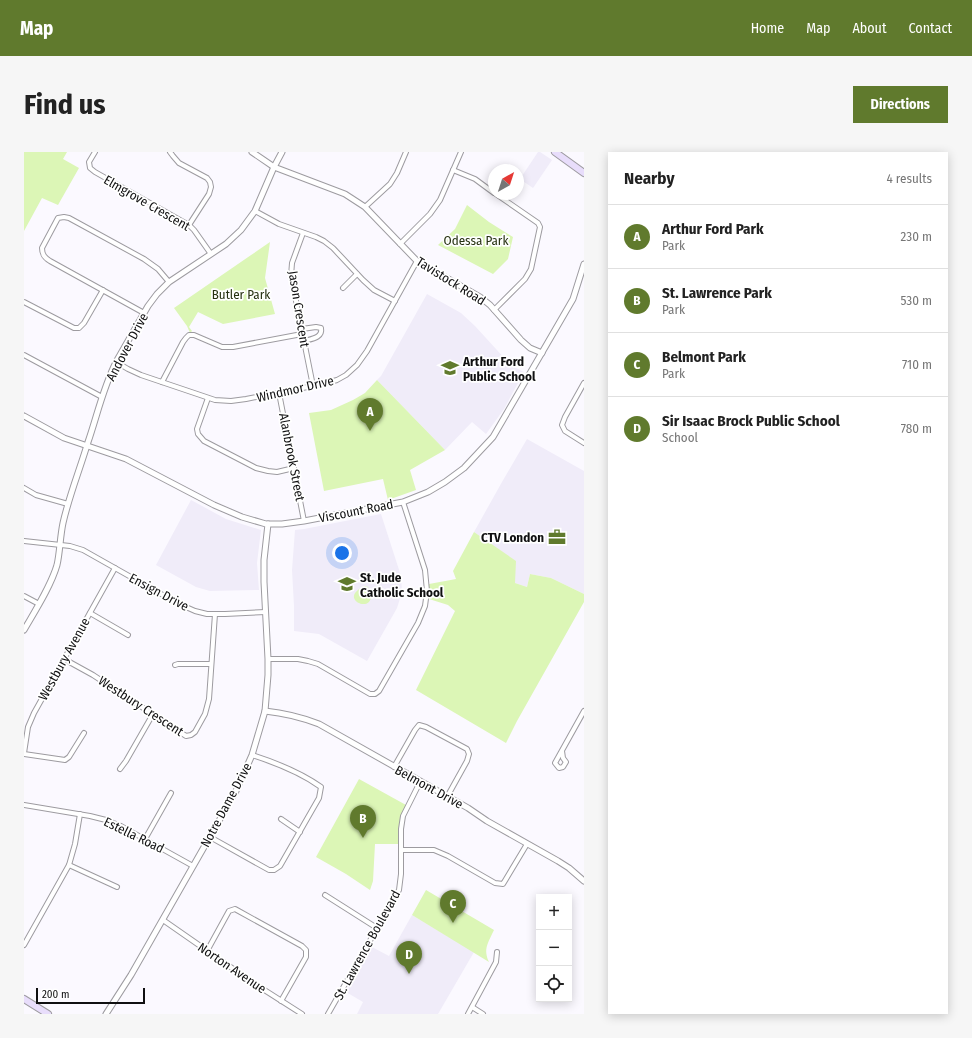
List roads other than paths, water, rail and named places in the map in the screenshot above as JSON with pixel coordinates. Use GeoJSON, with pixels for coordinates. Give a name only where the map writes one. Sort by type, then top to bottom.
{"type":"FeatureCollection","features":[{"type":"Feature","properties":{"kind":"main road"},"geometry":{"type":"LineString","coordinates":[[555,152],[584,173]]}},
{"type":"Feature","properties":{"kind":"main road"},"geometry":{"type":"LineString","coordinates":[[24,999],[48,1014]]}},
{"type":"Feature","properties":{"kind":"street","name":"Elmgrove Crescent"},"geometry":{"type":"LineString","coordinates":[[94,152],[89,162],[90,168],[189,225],[210,254]]}},
{"type":"Feature","properties":{"kind":"street"},"geometry":{"type":"LineString","coordinates":[[170,152],[179,163],[207,178],[210,182],[211,187],[209,194],[189,225]]}},
{"type":"Feature","properties":{"kind":"street","name":"Tavistock Road"},"geometry":{"type":"LineString","coordinates":[[252,152],[274,167],[345,194],[365,207],[416,261],[480,297],[490,305],[530,348],[542,353]]}},
{"type":"Feature","properties":{"kind":"street","name":"Andover Drive"},"geometry":{"type":"LineString","coordinates":[[24,630],[39,604],[57,564],[62,524],[102,397],[116,362],[152,300],[169,282],[226,244],[241,230],[255,211],[282,152]]}},
{"type":"Feature","properties":{"kind":"street"},"geometry":{"type":"LineString","coordinates":[[365,207],[390,184],[397,173],[406,152]]}},
{"type":"Feature","properties":{"kind":"street"},"geometry":{"type":"LineString","coordinates":[[400,244],[430,214],[440,200],[461,152]]}},
{"type":"Feature","properties":{"kind":"street"},"geometry":{"type":"LineString","coordinates":[[453,170],[474,179],[488,188]]}},
{"type":"Feature","properties":{"kind":"street"},"geometry":{"type":"LineString","coordinates":[[494,310],[525,279],[531,269],[540,227],[538,223],[505,200]]}},
{"type":"Feature","properties":{"kind":"street"},"geometry":{"type":"LineString","coordinates":[[255,211],[279,224],[320,239],[333,248],[374,290],[395,301]]}},
{"type":"Feature","properties":{"kind":"street"},"geometry":{"type":"LineString","coordinates":[[144,313],[50,262],[45,257],[42,253],[42,248],[58,218],[69,218],[144,259],[158,269],[169,282]]}},
{"type":"Feature","properties":{"kind":"street","name":"Jason Crescent"},"geometry":{"type":"LineString","coordinates":[[303,233],[292,263],[291,276],[313,386]]}},
{"type":"Feature","properties":{"kind":"street","name":"Windmor Drive"},"geometry":{"type":"LineString","coordinates":[[116,362],[141,375],[214,400],[231,401],[246,399],[337,380],[357,365],[367,351],[416,261]]}},
{"type":"Feature","properties":{"kind":"street","name":"Viscount Road"},"geometry":{"type":"LineString","coordinates":[[24,416],[64,438],[126,459],[214,505],[242,517],[268,524],[304,522],[403,502],[428,492],[445,482],[464,468],[493,437],[572,299],[584,264]]}},
{"type":"Feature","properties":{"kind":"street"},"geometry":{"type":"LineString","coordinates":[[343,288],[357,274]]}},
{"type":"Feature","properties":{"kind":"street"},"geometry":{"type":"LineString","coordinates":[[24,302],[74,328],[79,328],[84,323],[103,290]]}},
{"type":"Feature","properties":{"kind":"street"},"geometry":{"type":"LineString","coordinates":[[162,382],[183,342],[189,335],[194,335],[222,347],[233,347],[316,327],[322,328],[321,334],[318,337],[304,341]]}},
{"type":"Feature","properties":{"kind":"street"},"geometry":{"type":"LineString","coordinates":[[24,355],[102,397]]}},
{"type":"Feature","properties":{"kind":"street"},"geometry":{"type":"LineString","coordinates":[[584,385],[565,417],[562,425],[564,431],[584,442]]}},
{"type":"Feature","properties":{"kind":"street","name":"Alanbrook Street"},"geometry":{"type":"LineString","coordinates":[[279,393],[304,522]]}},
{"type":"Feature","properties":{"kind":"street"},"geometry":{"type":"LineString","coordinates":[[208,398],[197,429],[198,434],[204,441],[256,468],[277,472],[294,468]]}},
{"type":"Feature","properties":{"kind":"street"},"geometry":{"type":"LineString","coordinates":[[24,488],[36,495],[68,504]]}},
{"type":"Feature","properties":{"kind":"street"},"geometry":{"type":"LineString","coordinates":[[268,659],[308,660],[318,664],[370,694],[375,694],[378,692],[418,623],[425,606],[427,591],[426,570],[403,502]]}},
{"type":"Feature","properties":{"kind":"street","name":"Notre Dame Drive"},"geometry":{"type":"LineString","coordinates":[[106,1014],[131,976],[236,791],[252,755],[265,711],[268,659],[264,560],[268,524]]}},
{"type":"Feature","properties":{"kind":"street","name":"Ensign Drive"},"geometry":{"type":"LineString","coordinates":[[24,541],[70,546],[83,550],[177,603],[195,611],[207,614],[266,612]]}},
{"type":"Feature","properties":{"kind":"street","name":"Westbury Avenue"},"geometry":{"type":"LineString","coordinates":[[24,753],[28,727],[34,713],[115,568]]}},
{"type":"Feature","properties":{"kind":"street"},"geometry":{"type":"LineString","coordinates":[[24,596],[39,604]]}},
{"type":"Feature","properties":{"kind":"street"},"geometry":{"type":"LineString","coordinates":[[90,613],[128,636]]}},
{"type":"Feature","properties":{"kind":"street","name":"Westbury Crescent"},"geometry":{"type":"LineString","coordinates":[[64,659],[93,675],[186,736],[191,735],[195,732],[205,714],[209,699],[214,614]]}},
{"type":"Feature","properties":{"kind":"street"},"geometry":{"type":"LineString","coordinates":[[175,666],[178,664],[212,664]]}},
{"type":"Feature","properties":{"kind":"street","name":"Belmont Drive"},"geometry":{"type":"LineString","coordinates":[[265,711],[307,719],[319,724],[468,808],[487,821],[569,868],[584,881]]}},
{"type":"Feature","properties":{"kind":"street"},"geometry":{"type":"LineString","coordinates":[[562,751],[584,711]]}},
{"type":"Feature","properties":{"kind":"street"},"geometry":{"type":"LineString","coordinates":[[120,769],[153,714]]}},
{"type":"Feature","properties":{"kind":"street"},"geometry":{"type":"LineString","coordinates":[[394,767],[419,725],[426,727],[467,749],[469,754],[467,761],[447,797]]}},
{"type":"Feature","properties":{"kind":"street"},"geometry":{"type":"LineString","coordinates":[[24,753],[65,760],[84,733]]}},
{"type":"Feature","properties":{"kind":"street"},"geometry":{"type":"LineString","coordinates":[[210,837],[269,870],[274,870],[280,866],[319,798],[321,787],[277,763],[252,755]]}},
{"type":"Feature","properties":{"kind":"street","name":"St. Lawrence Boulevard"},"geometry":{"type":"LineString","coordinates":[[328,1014],[399,890],[401,874],[401,829],[403,816],[420,782]]}},
{"type":"Feature","properties":{"kind":"street"},"geometry":{"type":"LineString","coordinates":[[145,839],[171,793]]}},
{"type":"Feature","properties":{"kind":"street","name":"Estella Road"},"geometry":{"type":"LineString","coordinates":[[24,805],[80,814],[106,820],[121,826],[193,866]]}},
{"type":"Feature","properties":{"kind":"street"},"geometry":{"type":"LineString","coordinates":[[24,944],[69,865],[75,844],[80,814]]}},
{"type":"Feature","properties":{"kind":"street"},"geometry":{"type":"LineString","coordinates":[[281,819],[300,832]]}},
{"type":"Feature","properties":{"kind":"street"},"geometry":{"type":"LineString","coordinates":[[401,850],[434,850],[448,856],[495,883],[503,884],[527,844]]}},
{"type":"Feature","properties":{"kind":"street"},"geometry":{"type":"LineString","coordinates":[[69,865],[118,887]]}},
{"type":"Feature","properties":{"kind":"street"},"geometry":{"type":"LineString","coordinates":[[325,895],[377,928]]}},
{"type":"Feature","properties":{"kind":"street"},"geometry":{"type":"LineString","coordinates":[[207,951],[230,911],[235,909],[302,946],[306,950],[306,957],[281,1001]]}},
{"type":"Feature","properties":{"kind":"street","name":"Norton Avenue"},"geometry":{"type":"LineString","coordinates":[[163,920],[302,1014]]}},
{"type":"Feature","properties":{"kind":"street"},"geometry":{"type":"LineString","coordinates":[[468,1014],[496,962],[496,952]]}},
{"type":"Feature","properties":{"kind":"street"},"geometry":{"type":"LineString","coordinates":[[472,1007],[483,1014]]}},
{"type":"Feature","properties":{"kind":"place","name":"Arthur Ford Public School"},"geometry":{"type":"Point","coordinates":[450,368]}},
{"type":"Feature","properties":{"kind":"place","name":"Arthur Ford Park"},"geometry":{"type":"Point","coordinates":[370,431]}},
{"type":"Feature","properties":{"kind":"place","name":"CTV London"},"geometry":{"type":"Point","coordinates":[557,537]}},
{"type":"Feature","properties":{"kind":"place","name":"St. Jude Catholic School"},"geometry":{"type":"Point","coordinates":[347,584]}},
{"type":"Feature","properties":{"kind":"place","name":"St. Lawrence Park"},"geometry":{"type":"Point","coordinates":[363,838]}},
{"type":"Feature","properties":{"kind":"place","name":"Belmont Park"},"geometry":{"type":"Point","coordinates":[453,923]}},
{"type":"Feature","properties":{"kind":"place","name":"Sir Isaac Brock Public School"},"geometry":{"type":"Point","coordinates":[409,974]}},
{"type":"Feature","properties":{"kind":"park label","name":"Odessa Park"},"geometry":{"type":"Point","coordinates":[476,240]}},
{"type":"Feature","properties":{"kind":"park label","name":"Butler Park"},"geometry":{"type":"Point","coordinates":[241,294]}}]}
